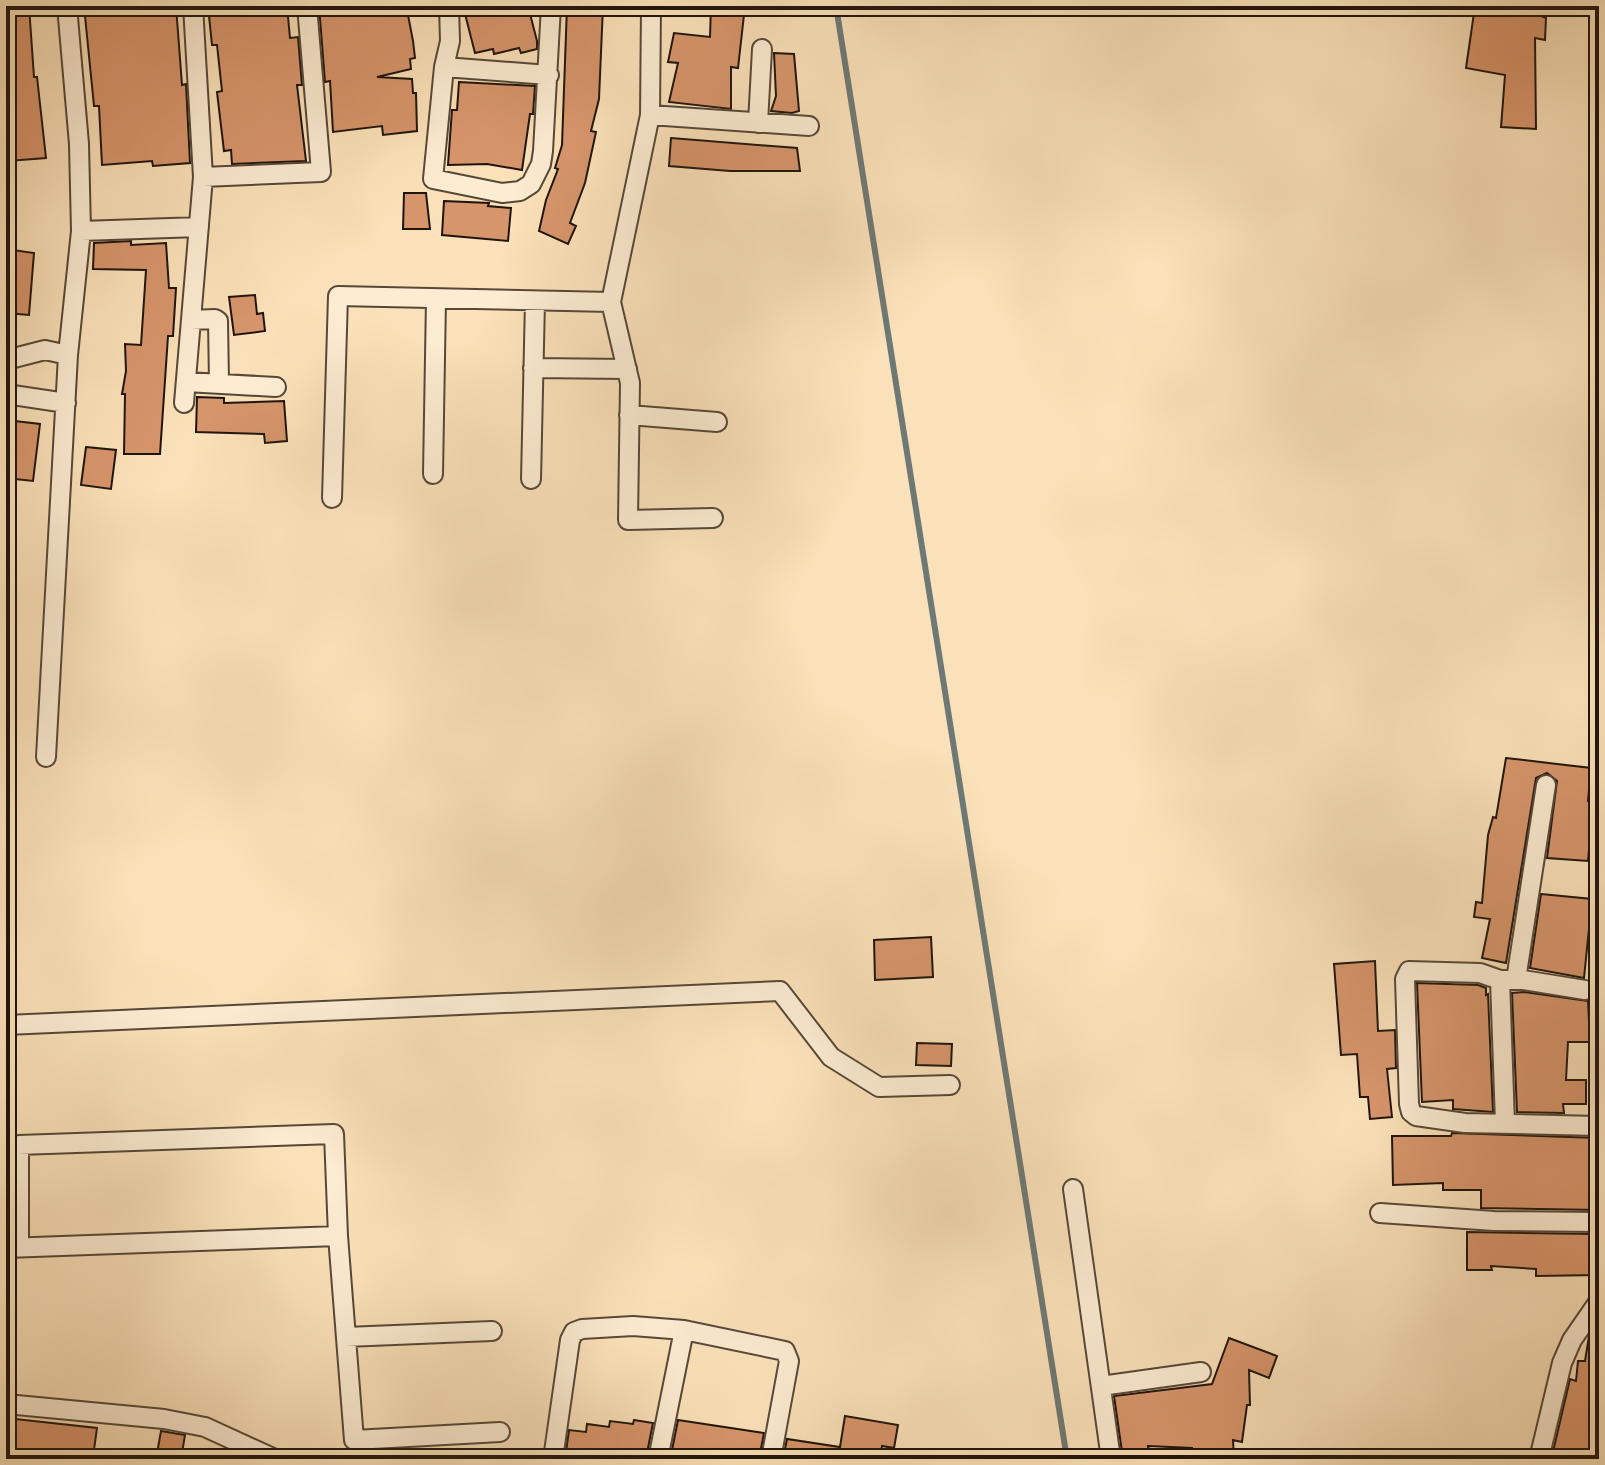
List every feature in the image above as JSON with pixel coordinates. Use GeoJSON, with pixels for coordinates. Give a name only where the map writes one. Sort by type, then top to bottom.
{"type":"FeatureCollection","features":[{"type":"Feature","properties":{"kind":"street"},"geometry":{"type":"LineString","coordinates":[[46,757],[68,355],[81,231],[79,144],[67,6]]}},
{"type":"Feature","properties":{"kind":"street"},"geometry":{"type":"LineString","coordinates":[[184,403],[203,177],[193,6]]}},
{"type":"Feature","properties":{"kind":"street"},"geometry":{"type":"LineString","coordinates":[[203,177],[321,172],[307,6]]}},
{"type":"Feature","properties":{"kind":"street"},"geometry":{"type":"LineString","coordinates":[[449,6],[452,25],[444,67],[433,179],[502,193],[520,191],[531,184],[538,173],[543,151],[549,75],[551,6]]}},
{"type":"Feature","properties":{"kind":"street"},"geometry":{"type":"LineString","coordinates":[[651,6],[650,115],[611,302],[630,383],[628,520],[713,518]]}},
{"type":"Feature","properties":{"kind":"street"},"geometry":{"type":"LineString","coordinates":[[758,123],[762,49]]}},
{"type":"Feature","properties":{"kind":"street"},"geometry":{"type":"LineString","coordinates":[[444,67],[549,75]]}},
{"type":"Feature","properties":{"kind":"street"},"geometry":{"type":"LineString","coordinates":[[650,115],[809,126]]}},
{"type":"Feature","properties":{"kind":"street"},"geometry":{"type":"LineString","coordinates":[[81,231],[199,227]]}},
{"type":"Feature","properties":{"kind":"street"},"geometry":{"type":"LineString","coordinates":[[332,498],[338,296],[611,302]]}},
{"type":"Feature","properties":{"kind":"street"},"geometry":{"type":"LineString","coordinates":[[433,474],[436,299]]}},
{"type":"Feature","properties":{"kind":"street"},"geometry":{"type":"LineString","coordinates":[[531,479],[535,301]]}},
{"type":"Feature","properties":{"kind":"street"},"geometry":{"type":"LineString","coordinates":[[191,320],[218,321],[219,383]]}},
{"type":"Feature","properties":{"kind":"street"},"geometry":{"type":"LineString","coordinates":[[6,360],[45,350],[68,355]]}},
{"type":"Feature","properties":{"kind":"street"},"geometry":{"type":"LineString","coordinates":[[533,368],[627,369]]}},
{"type":"Feature","properties":{"kind":"street"},"geometry":{"type":"LineString","coordinates":[[186,382],[276,387]]}},
{"type":"Feature","properties":{"kind":"street"},"geometry":{"type":"LineString","coordinates":[[6,394],[66,403]]}},
{"type":"Feature","properties":{"kind":"street"},"geometry":{"type":"LineString","coordinates":[[629,415],[717,422]]}},
{"type":"Feature","properties":{"kind":"street"},"geometry":{"type":"LineString","coordinates":[[1505,1123],[1508,980],[1546,785]]}},
{"type":"Feature","properties":{"kind":"street"},"geometry":{"type":"LineString","coordinates":[[1585,990],[1508,980],[1480,973],[1414,970],[1406,974],[1409,1104],[1416,1116],[1465,1123],[1599,1126]]}},
{"type":"Feature","properties":{"kind":"street"},"geometry":{"type":"LineString","coordinates":[[6,1025],[780,991],[831,1057],[879,1087],[950,1085]]}},
{"type":"Feature","properties":{"kind":"street"},"geometry":{"type":"LineString","coordinates":[[338,1236],[13,1248],[19,1145],[334,1134],[338,1236],[354,1440],[500,1432]]}},
{"type":"Feature","properties":{"kind":"street"},"geometry":{"type":"LineString","coordinates":[[1073,1189],[1111,1459]]}},
{"type":"Feature","properties":{"kind":"street"},"geometry":{"type":"LineString","coordinates":[[1380,1213],[1494,1221],[1599,1222]]}},
{"type":"Feature","properties":{"kind":"street"},"geometry":{"type":"LineString","coordinates":[[1539,1459],[1562,1363],[1572,1340],[1599,1301]]}},
{"type":"Feature","properties":{"kind":"street"},"geometry":{"type":"LineString","coordinates":[[553,1459],[570,1340],[574,1332],[633,1326],[684,1330],[782,1350],[788,1354],[771,1459]]}},
{"type":"Feature","properties":{"kind":"street"},"geometry":{"type":"LineString","coordinates":[[658,1459],[684,1330]]}},
{"type":"Feature","properties":{"kind":"street"},"geometry":{"type":"LineString","coordinates":[[346,1337],[492,1331]]}},
{"type":"Feature","properties":{"kind":"street"},"geometry":{"type":"LineString","coordinates":[[1101,1386],[1201,1372]]}},
{"type":"Feature","properties":{"kind":"street"},"geometry":{"type":"LineString","coordinates":[[6,1404],[164,1419],[205,1427],[275,1459]]}},
{"type":"Feature","properties":{"kind":"building"},"geometry":{"type":"Polygon","coordinates":[[[6,6],[29,6],[34,77],[37,77],[46,158],[8,161],[6,6]]]}},
{"type":"Feature","properties":{"kind":"building"},"geometry":{"type":"Polygon","coordinates":[[[84,6],[176,6],[182,85],[186,84],[190,163],[153,166],[152,161],[102,165],[99,106],[94,106],[84,6]]]}},
{"type":"Feature","properties":{"kind":"building"},"geometry":{"type":"Polygon","coordinates":[[[208,6],[287,6],[290,38],[298,37],[302,85],[297,85],[306,161],[232,164],[231,150],[224,151],[217,92],[222,91],[217,45],[212,45],[208,6]]]}},
{"type":"Feature","properties":{"kind":"building"},"geometry":{"type":"Polygon","coordinates":[[[319,6],[404,6],[415,58],[410,59],[411,69],[377,77],[412,79],[413,93],[416,93],[417,131],[383,135],[382,126],[333,132],[330,81],[325,82],[319,6]]]}},
{"type":"Feature","properties":{"kind":"building"},"geometry":{"type":"Polygon","coordinates":[[[463,6],[528,6],[537,49],[521,53],[519,48],[494,54],[493,49],[475,53],[463,6]]]}},
{"type":"Feature","properties":{"kind":"building"},"geometry":{"type":"Polygon","coordinates":[[[567,6],[603,6],[599,99],[591,131],[596,132],[585,183],[570,223],[576,226],[568,244],[539,231],[562,145],[567,6]]]}},
{"type":"Feature","properties":{"kind":"building"},"geometry":{"type":"Polygon","coordinates":[[[711,6],[745,6],[738,68],[731,67],[731,109],[669,102],[678,63],[668,62],[674,33],[710,37],[711,6]]]}},
{"type":"Feature","properties":{"kind":"building"},"geometry":{"type":"Polygon","coordinates":[[[1475,6],[1492,6],[1515,12],[1515,6],[1518,6],[1546,18],[1545,40],[1535,38],[1536,129],[1501,127],[1505,75],[1466,68],[1475,6]]]}},
{"type":"Feature","properties":{"kind":"building"},"geometry":{"type":"Polygon","coordinates":[[[774,53],[794,54],[799,111],[771,111],[776,96],[774,53]]]}},
{"type":"Feature","properties":{"kind":"building"},"geometry":{"type":"Polygon","coordinates":[[[459,82],[535,86],[522,170],[487,164],[448,165],[452,110],[457,110],[459,82]]]}},
{"type":"Feature","properties":{"kind":"building"},"geometry":{"type":"Polygon","coordinates":[[[671,138],[797,148],[800,171],[730,171],[669,166],[671,138]]]}},
{"type":"Feature","properties":{"kind":"building"},"geometry":{"type":"Polygon","coordinates":[[[404,193],[426,193],[430,229],[403,229],[404,193]]]}},
{"type":"Feature","properties":{"kind":"building"},"geometry":{"type":"Polygon","coordinates":[[[444,201],[489,203],[488,206],[511,208],[508,241],[442,235],[444,201]]]}},
{"type":"Feature","properties":{"kind":"building"},"geometry":{"type":"Polygon","coordinates":[[[131,241],[131,245],[166,243],[169,288],[176,288],[173,336],[168,336],[160,454],[124,454],[125,394],[122,394],[126,371],[125,344],[141,345],[146,270],[93,269],[94,243],[131,241]]]}},
{"type":"Feature","properties":{"kind":"building"},"geometry":{"type":"Polygon","coordinates":[[[6,249],[34,253],[29,315],[6,313],[6,249]]]}},
{"type":"Feature","properties":{"kind":"building"},"geometry":{"type":"Polygon","coordinates":[[[255,295],[257,314],[263,313],[265,331],[234,335],[229,297],[255,295]]]}},
{"type":"Feature","properties":{"kind":"building"},"geometry":{"type":"Polygon","coordinates":[[[197,397],[224,398],[224,403],[284,401],[287,441],[265,443],[264,434],[196,432],[197,397]]]}},
{"type":"Feature","properties":{"kind":"building"},"geometry":{"type":"Polygon","coordinates":[[[6,420],[40,424],[33,481],[6,478],[6,420]]]}},
{"type":"Feature","properties":{"kind":"building"},"geometry":{"type":"Polygon","coordinates":[[[86,447],[116,450],[111,489],[81,485],[86,447]]]}},
{"type":"Feature","properties":{"kind":"building"},"geometry":{"type":"Polygon","coordinates":[[[1506,758],[1591,768],[1588,801],[1593,802],[1588,861],[1547,858],[1557,781],[1547,773],[1536,778],[1506,963],[1482,958],[1490,919],[1474,917],[1476,902],[1482,903],[1488,835],[1493,817],[1496,818],[1506,758]]]}},
{"type":"Feature","properties":{"kind":"building"},"geometry":{"type":"Polygon","coordinates":[[[1541,894],[1592,899],[1584,978],[1530,968],[1541,894]]]}},
{"type":"Feature","properties":{"kind":"building"},"geometry":{"type":"Polygon","coordinates":[[[931,937],[933,977],[875,980],[874,940],[931,937]]]}},
{"type":"Feature","properties":{"kind":"building"},"geometry":{"type":"Polygon","coordinates":[[[1375,961],[1378,1031],[1395,1030],[1396,1068],[1387,1069],[1392,1117],[1370,1119],[1368,1097],[1360,1097],[1357,1054],[1341,1055],[1334,964],[1375,961]]]}},
{"type":"Feature","properties":{"kind":"building"},"geometry":{"type":"Polygon","coordinates":[[[1417,983],[1478,985],[1486,988],[1493,1112],[1453,1109],[1453,1100],[1422,1102],[1417,983]]]}},
{"type":"Feature","properties":{"kind":"building"},"geometry":{"type":"Polygon","coordinates":[[[1512,993],[1588,1001],[1590,1042],[1568,1042],[1566,1080],[1586,1080],[1586,1104],[1563,1104],[1564,1113],[1517,1112],[1512,993]]]}},
{"type":"Feature","properties":{"kind":"building"},"geometry":{"type":"Polygon","coordinates":[[[917,1043],[952,1044],[951,1066],[916,1065],[917,1043]]]}},
{"type":"Feature","properties":{"kind":"building"},"geometry":{"type":"Polygon","coordinates":[[[1452,1133],[1599,1138],[1599,1210],[1481,1208],[1481,1190],[1443,1190],[1443,1183],[1393,1185],[1392,1136],[1451,1136],[1452,1133]]]}},
{"type":"Feature","properties":{"kind":"building"},"geometry":{"type":"Polygon","coordinates":[[[1467,1232],[1596,1234],[1594,1256],[1599,1256],[1599,1275],[1536,1276],[1536,1269],[1491,1266],[1492,1270],[1467,1270],[1467,1232]]]}},
{"type":"Feature","properties":{"kind":"building"},"geometry":{"type":"Polygon","coordinates":[[[1594,1330],[1599,1330],[1599,1457],[1581,1450],[1578,1459],[1552,1456],[1570,1379],[1576,1381],[1578,1361],[1585,1361],[1589,1336],[1594,1330]]]}},
{"type":"Feature","properties":{"kind":"building"},"geometry":{"type":"Polygon","coordinates":[[[1229,1338],[1277,1356],[1269,1378],[1249,1370],[1250,1405],[1247,1405],[1242,1442],[1233,1440],[1234,1458],[1192,1459],[1192,1448],[1148,1446],[1150,1459],[1123,1459],[1114,1396],[1212,1384],[1229,1338]]]}},
{"type":"Feature","properties":{"kind":"building"},"geometry":{"type":"Polygon","coordinates":[[[845,1416],[898,1425],[894,1448],[882,1446],[880,1459],[783,1459],[787,1439],[840,1447],[845,1416]]]}},
{"type":"Feature","properties":{"kind":"building"},"geometry":{"type":"Polygon","coordinates":[[[6,1418],[97,1428],[93,1457],[55,1452],[54,1459],[31,1459],[6,1454],[6,1418]]]}},
{"type":"Feature","properties":{"kind":"building"},"geometry":{"type":"Polygon","coordinates":[[[634,1420],[653,1423],[646,1458],[626,1455],[626,1459],[603,1456],[603,1459],[565,1459],[569,1430],[586,1432],[587,1424],[609,1427],[610,1421],[633,1424],[634,1420]]]}},
{"type":"Feature","properties":{"kind":"building"},"geometry":{"type":"Polygon","coordinates":[[[678,1420],[764,1433],[759,1459],[697,1459],[671,1455],[678,1420]]]}},
{"type":"Feature","properties":{"kind":"building"},"geometry":{"type":"Polygon","coordinates":[[[161,1431],[185,1435],[181,1459],[156,1459],[161,1431]]]}},
{"type":"Feature","properties":{"kind":"waterway"},"geometry":{"type":"LineString","coordinates":[[836,6],[1067,1459]]}}]}
